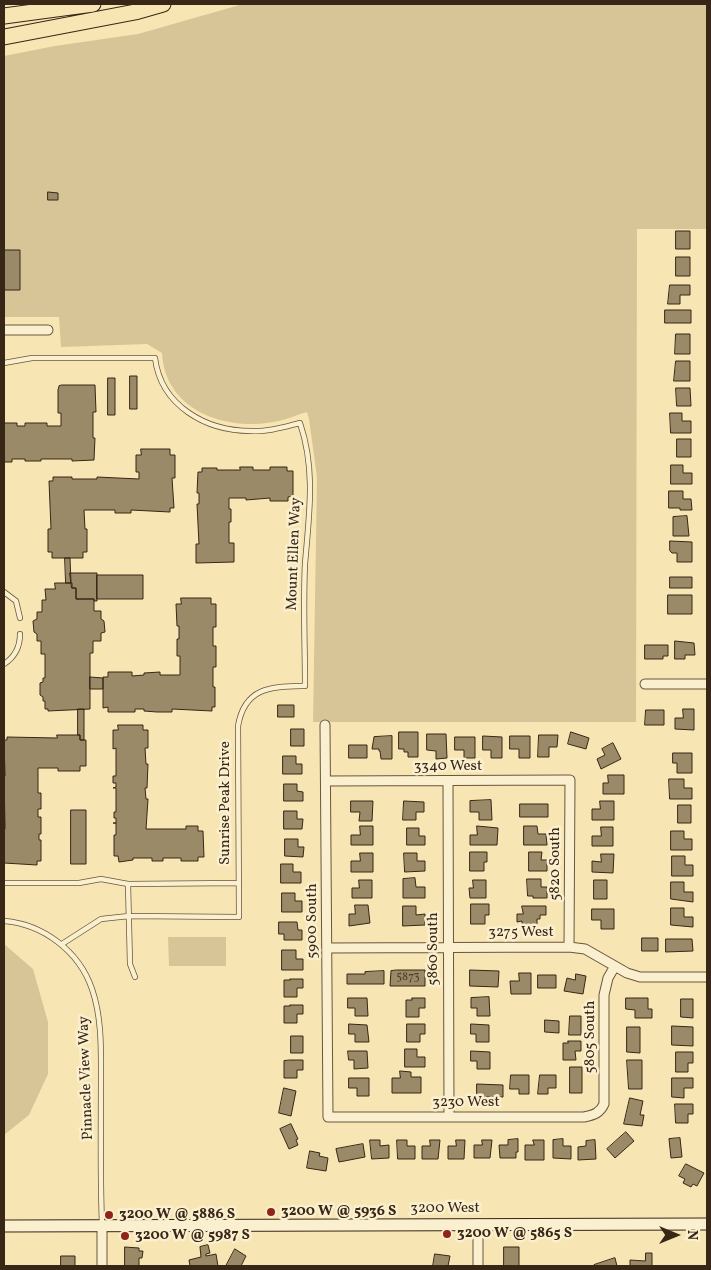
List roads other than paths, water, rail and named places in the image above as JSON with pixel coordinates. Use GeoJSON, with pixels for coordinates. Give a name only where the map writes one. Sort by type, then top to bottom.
{"type":"FeatureCollection","features":[{"type":"Feature","properties":{"kind":"highway"},"geometry":{"type":"LineString","coordinates":[[4,16],[93,4]]}},
{"type":"Feature","properties":{"kind":"highway"},"geometry":{"type":"LineString","coordinates":[[4,37],[163,4]]}},
{"type":"Feature","properties":{"kind":"street"},"geometry":{"type":"LineString","coordinates":[[4,330],[48,330]]}},
{"type":"Feature","properties":{"kind":"street"},"geometry":{"type":"LineString","coordinates":[[645,684],[707,684]]}},
{"type":"Feature","properties":{"kind":"street","name":"5900 South"},"geometry":{"type":"LineString","coordinates":[[326,724],[328,1117]]}},
{"type":"Feature","properties":{"kind":"street","name":"3340 West"},"geometry":{"type":"LineString","coordinates":[[326,781],[570,780]]}},
{"type":"Feature","properties":{"kind":"street","name":"5820 South"},"geometry":{"type":"LineString","coordinates":[[569,947],[570,780]]}},
{"type":"Feature","properties":{"kind":"street","name":"5860 South"},"geometry":{"type":"LineString","coordinates":[[448,781],[449,1117]]}},
{"type":"Feature","properties":{"kind":"street","name":"3275 West"},"geometry":{"type":"LineString","coordinates":[[327,948],[569,947],[585,949],[614,966],[640,977],[707,977]]}},
{"type":"Feature","properties":{"kind":"street","name":"5805 South"},"geometry":{"type":"LineString","coordinates":[[602,1110],[604,1097],[604,995],[608,978],[614,966]]}},
{"type":"Feature","properties":{"kind":"street","name":"3230 West"},"geometry":{"type":"LineString","coordinates":[[328,1117],[584,1117],[594,1115],[602,1110]]}},
{"type":"Feature","properties":{"kind":"street"},"geometry":{"type":"LineString","coordinates":[[478,1224],[478,1266]]}},
{"type":"Feature","properties":{"kind":"street","name":"3200 West"},"geometry":{"type":"LineString","coordinates":[[4,1226],[707,1224]]}},
{"type":"Feature","properties":{"kind":"street"},"geometry":{"type":"LineString","coordinates":[[102,1225],[102,1266]]}},
{"type":"Feature","properties":{"kind":"lane","name":"Mount Ellen Way"},"geometry":{"type":"LineString","coordinates":[[4,363],[32,358],[155,358],[160,379],[168,392],[182,409],[202,420],[222,428],[252,431],[274,429],[300,423],[308,450],[310,468],[310,516],[305,565],[305,686]]}},
{"type":"Feature","properties":{"kind":"lane"},"geometry":{"type":"LineString","coordinates":[[4,592],[16,601],[20,618]]}},
{"type":"Feature","properties":{"kind":"lane"},"geometry":{"type":"LineString","coordinates":[[4,664],[18,649],[20,634]]}},
{"type":"Feature","properties":{"kind":"lane","name":"Sunrise Peak Drive"},"geometry":{"type":"LineString","coordinates":[[4,884],[79,883],[101,879],[128,884],[239,883],[238,726],[241,713],[247,703],[261,691],[273,688],[305,686]]}},
{"type":"Feature","properties":{"kind":"lane"},"geometry":{"type":"LineString","coordinates":[[62,944],[101,919],[129,916],[239,917],[239,883]]}},
{"type":"Feature","properties":{"kind":"lane"},"geometry":{"type":"LineString","coordinates":[[128,884],[130,964],[135,976]]}},
{"type":"Feature","properties":{"kind":"lane","name":"Pinnacle View Way"},"geometry":{"type":"LineString","coordinates":[[4,921],[25,925],[43,932],[62,944],[83,971],[92,988],[99,1014],[101,1051],[102,1225]]}},
{"type":"Feature","properties":{"kind":"place","name":"3200 W @ 5936 S"},"geometry":{"type":"Point","coordinates":[271,1212]}},
{"type":"Feature","properties":{"kind":"place","name":"3200 W @ 5886 S"},"geometry":{"type":"Point","coordinates":[109,1215]}},
{"type":"Feature","properties":{"kind":"place","name":"3200 W @ 5865 S"},"geometry":{"type":"Point","coordinates":[447,1234]}},
{"type":"Feature","properties":{"kind":"place","name":"3200 W @ 5987 S"},"geometry":{"type":"Point","coordinates":[125,1236]}}]}
